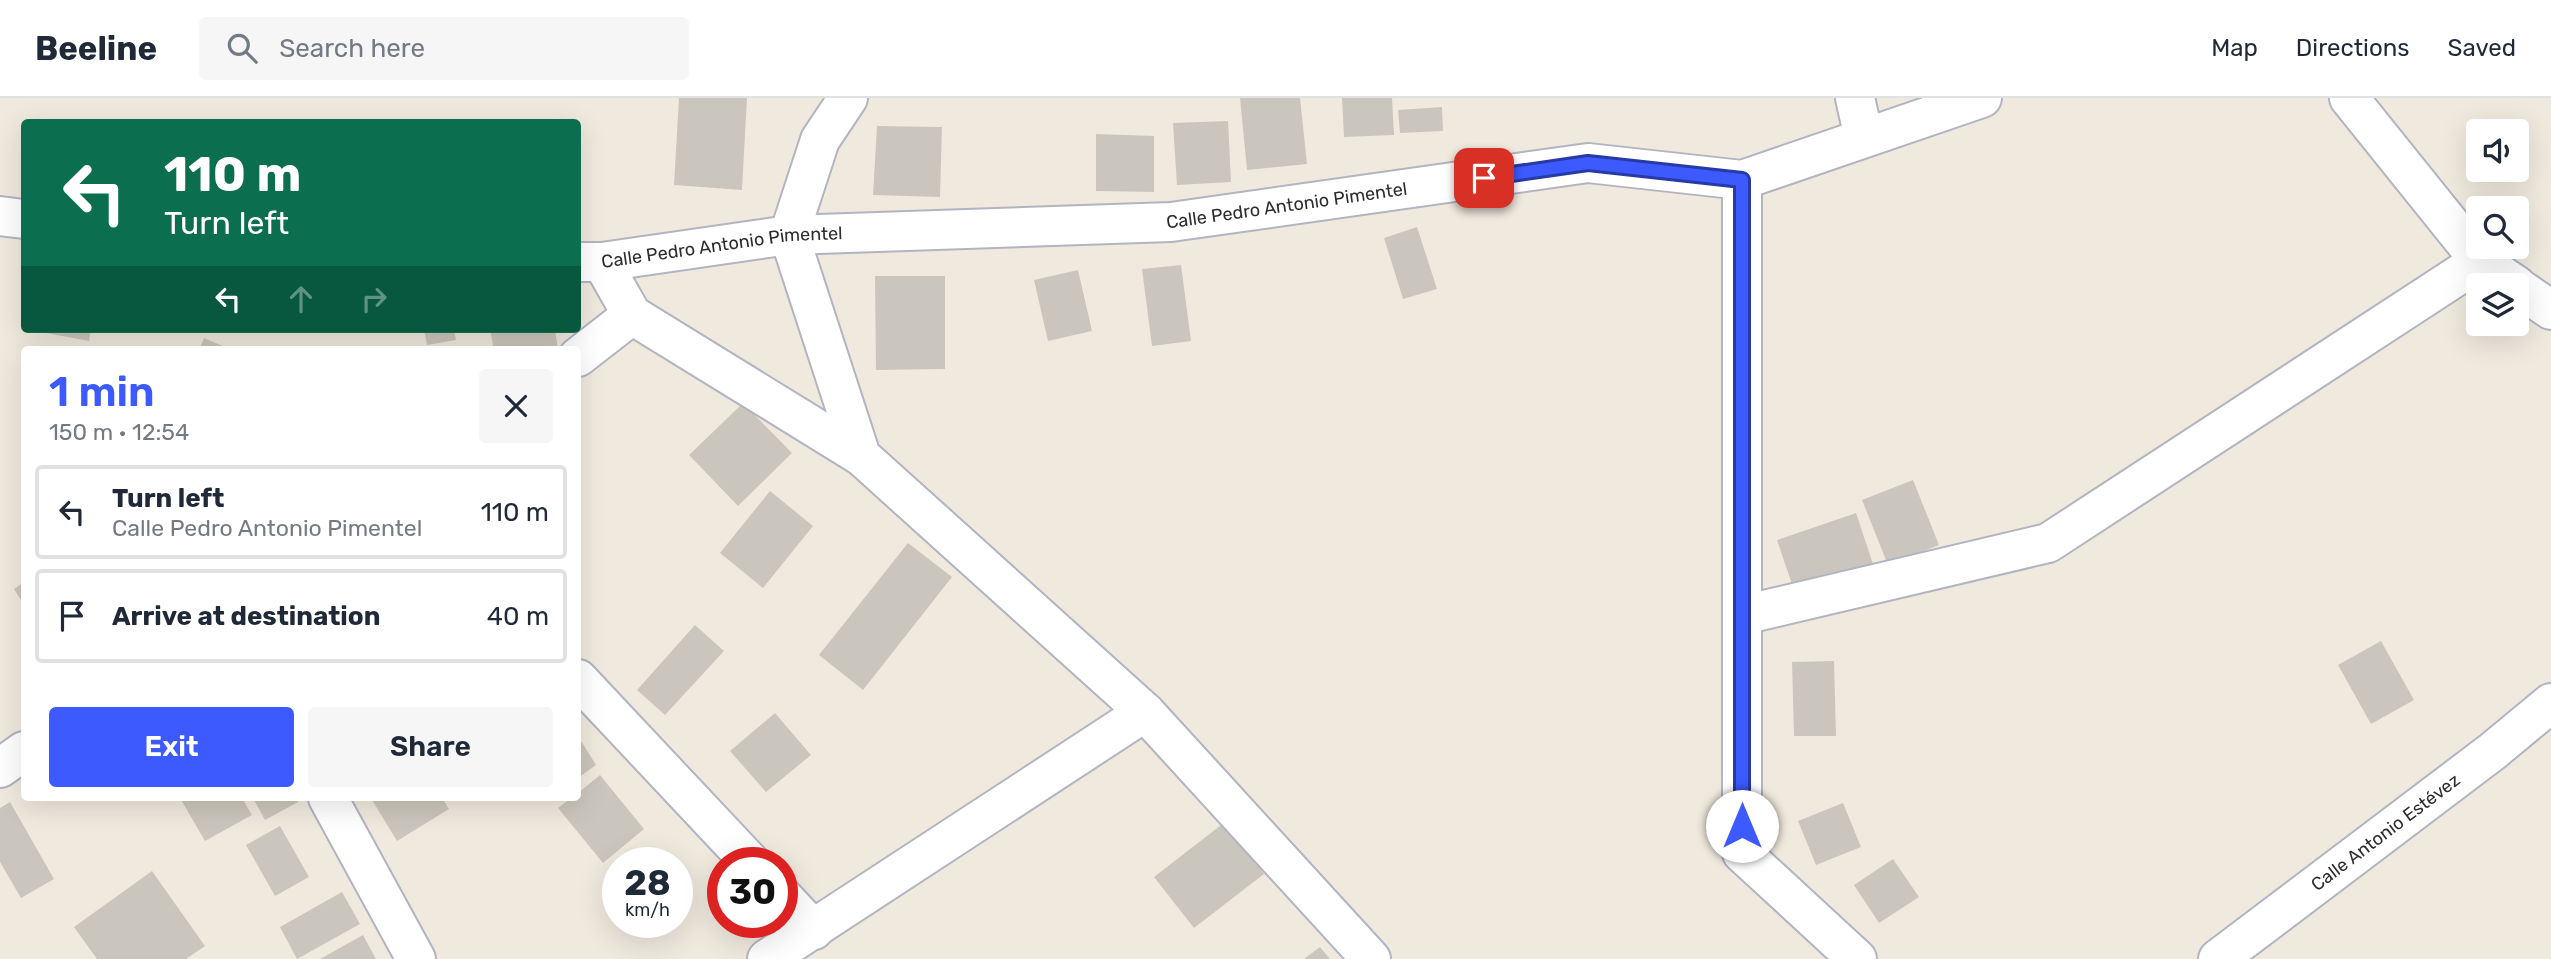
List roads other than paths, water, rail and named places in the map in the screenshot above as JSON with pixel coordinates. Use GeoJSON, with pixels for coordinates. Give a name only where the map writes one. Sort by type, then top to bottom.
{"type":"FeatureCollection","features":[{"type":"Feature","properties":{"kind":"street"},"geometry":{"type":"LineString","coordinates":[[848,98],[820,140],[789,235],[861,456]]}},
{"type":"Feature","properties":{"kind":"street"},"geometry":{"type":"LineString","coordinates":[[1854,98],[1864,138]]}},
{"type":"Feature","properties":{"kind":"street","name":"Calle Pedro Antonio Pimentel"},"geometry":{"type":"LineString","coordinates":[[590,262],[789,235],[1171,222],[1588,163],[1742,180],[1982,98]]}},
{"type":"Feature","properties":{"kind":"street"},"geometry":{"type":"LineString","coordinates":[[2349,98],[2480,261],[2497,273]]}},
{"type":"Feature","properties":{"kind":"street"},"geometry":{"type":"LineString","coordinates":[[1742,180],[1742,853],[1857,959]]}},
{"type":"Feature","properties":{"kind":"street"},"geometry":{"type":"LineString","coordinates":[[0,216],[21,219]]}},
{"type":"Feature","properties":{"kind":"street"},"geometry":{"type":"LineString","coordinates":[[1743,615],[2048,543],[2480,261]]}},
{"type":"Feature","properties":{"kind":"street"},"geometry":{"type":"LineString","coordinates":[[590,262],[632,315],[861,456],[1145,712],[1371,959]]}},
{"type":"Feature","properties":{"kind":"street"},"geometry":{"type":"LineString","coordinates":[[2529,295],[2551,310]]}},
{"type":"Feature","properties":{"kind":"street"},"geometry":{"type":"LineString","coordinates":[[581,355],[632,315]]}},
{"type":"Feature","properties":{"kind":"street"},"geometry":{"type":"LineString","coordinates":[[581,682],[736,847]]}},
{"type":"Feature","properties":{"kind":"street","name":"Calle Antonio Estévez"},"geometry":{"type":"LineString","coordinates":[[2218,959],[2493,751],[2551,703]]}},
{"type":"Feature","properties":{"kind":"street"},"geometry":{"type":"LineString","coordinates":[[767,959],[1145,712]]}},
{"type":"Feature","properties":{"kind":"street"},"geometry":{"type":"LineString","coordinates":[[0,768],[21,753]]}},
{"type":"Feature","properties":{"kind":"street"},"geometry":{"type":"LineString","coordinates":[[330,801],[416,959]]}},
{"type":"Feature","properties":{"kind":"street"},"geometry":{"type":"LineString","coordinates":[[798,913],[814,930]]}}]}
